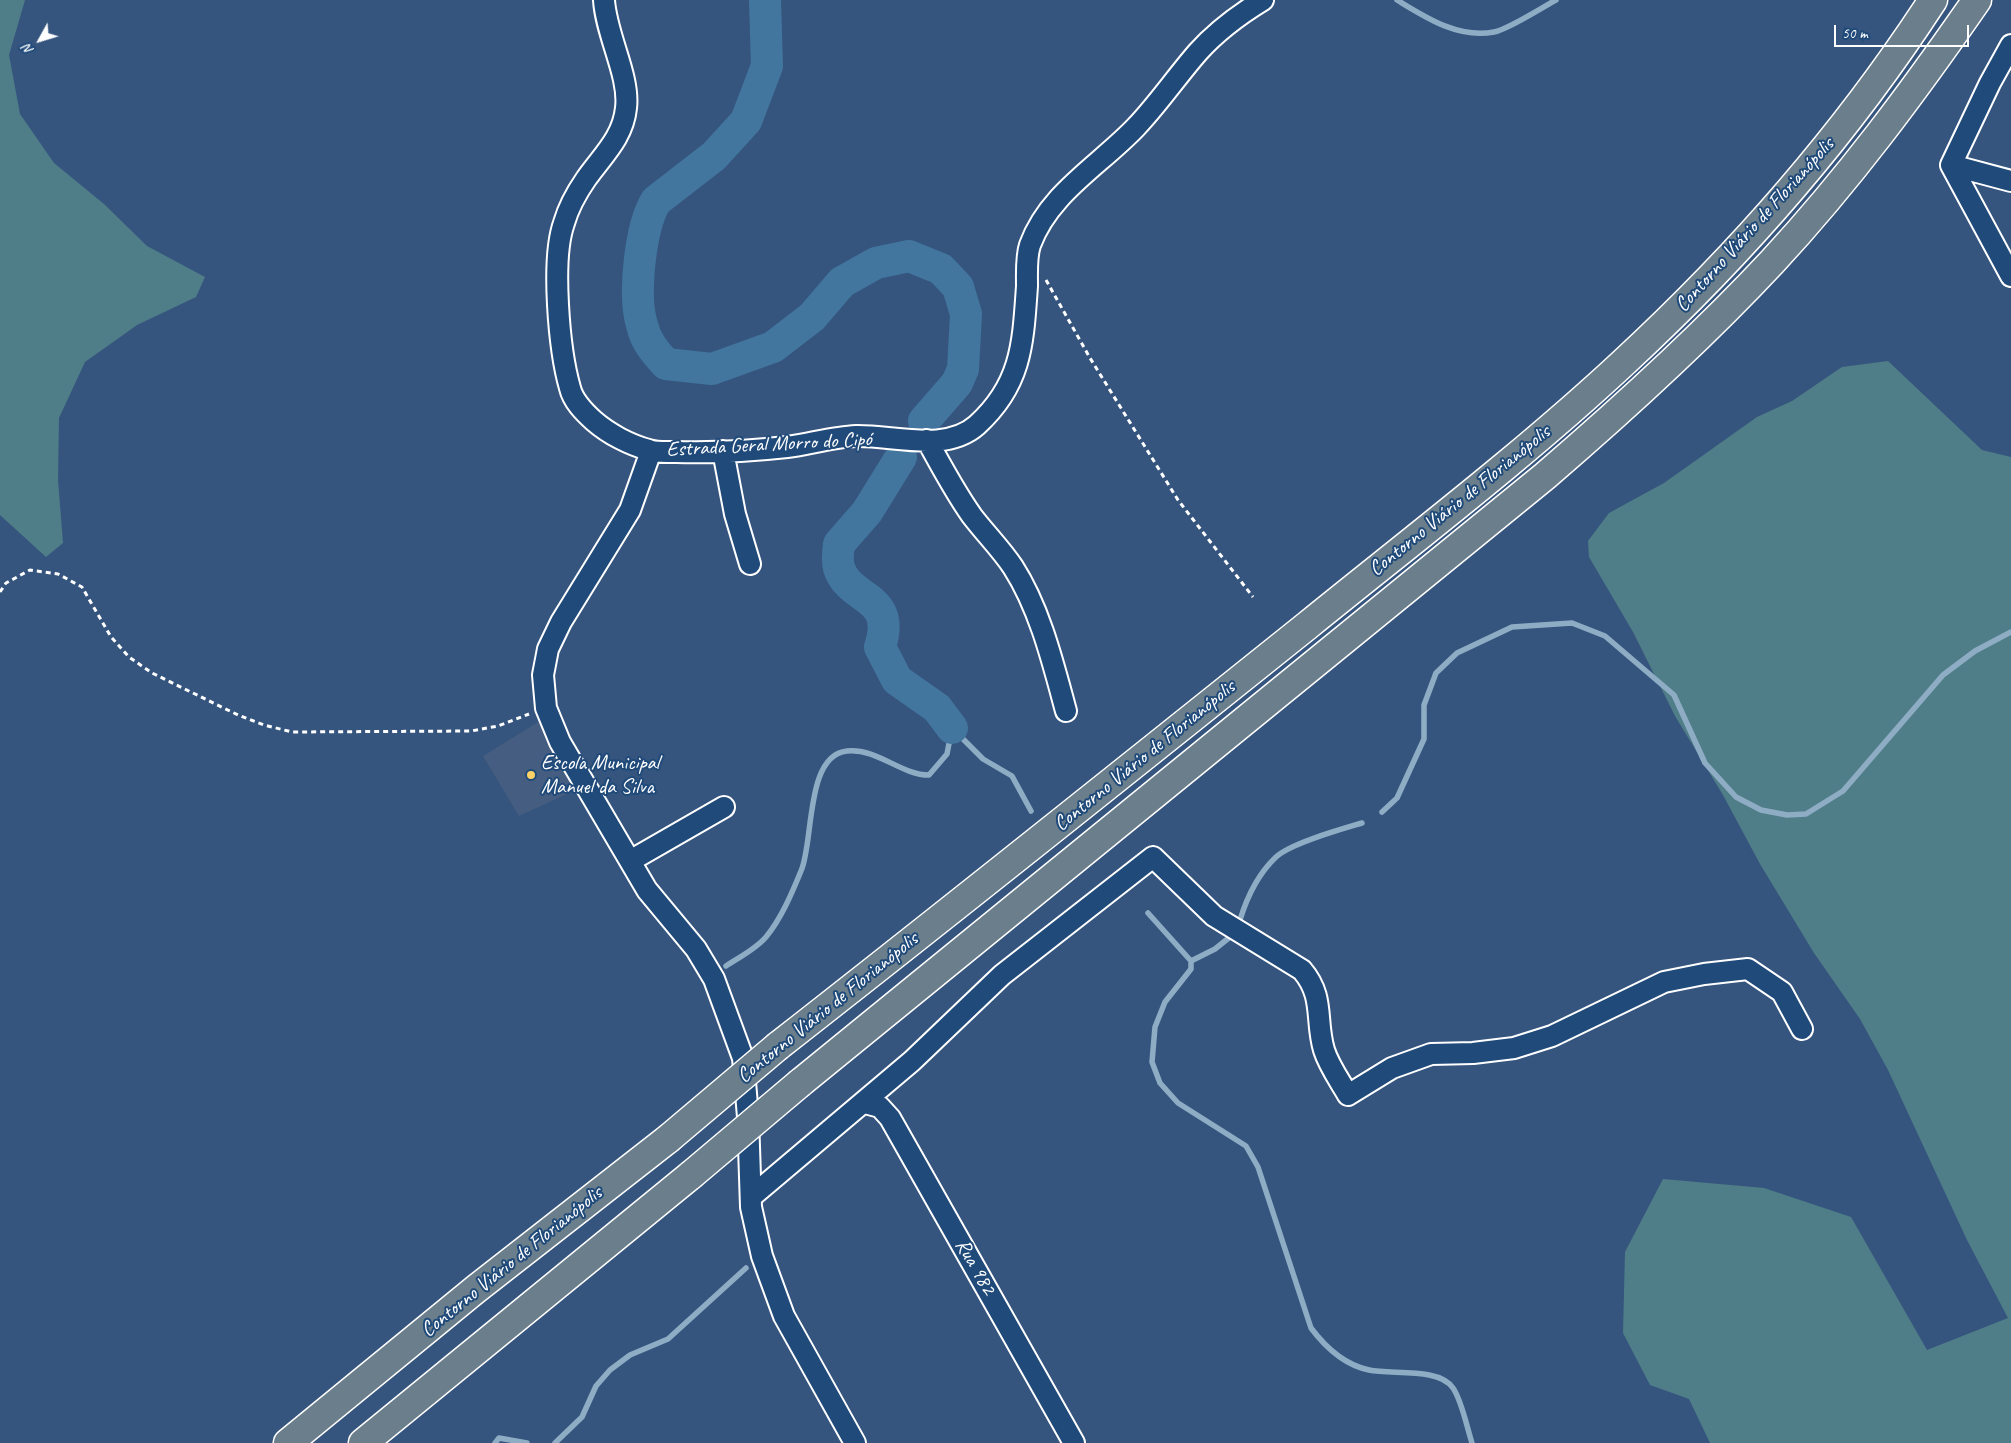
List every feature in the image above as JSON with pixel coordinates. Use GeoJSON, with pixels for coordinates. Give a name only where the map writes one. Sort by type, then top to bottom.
{"type":"FeatureCollection","features":[{"type":"Feature","properties":{"kind":"highway","name":"Contorno Viário de Florianópolis"},"geometry":{"type":"LineString","coordinates":[[288,1443],[476,1289],[668,1139],[778,1046],[1012,862],[1456,506],[1621,365],[1707,281],[1788,193],[1864,100],[1934,0]]}},
{"type":"Feature","properties":{"kind":"highway","name":"Contorno Viário de Florianópolis"},"geometry":{"type":"LineString","coordinates":[[363,1443],[691,1175],[800,1083],[1522,495],[1644,390],[1732,305],[1814,215],[1891,120],[1977,0]]}},
{"type":"Feature","properties":{"kind":"street"},"geometry":{"type":"LineString","coordinates":[[604,0],[606,22],[626,90],[626,109],[619,134],[584,181],[564,221],[559,242],[557,277],[563,357],[571,393],[586,414],[606,431],[651,452],[630,510],[561,622],[548,649],[543,674],[546,708],[560,742],[647,890],[696,949],[714,979],[743,1058],[748,1117],[751,1197],[762,1256],[784,1316],[854,1443]]}},
{"type":"Feature","properties":{"kind":"street","name":"Estrada Geral Morro do Cipó"},"geometry":{"type":"LineString","coordinates":[[651,452],[723,451],[788,447],[855,436],[927,440],[953,438],[974,428],[1002,399],[1014,376],[1024,329],[1029,249],[1039,225],[1053,206],[1094,163],[1135,128],[1201,49],[1241,14],[1263,0]]}},
{"type":"Feature","properties":{"kind":"street"},"geometry":{"type":"LineString","coordinates":[[1951,165],[1990,83],[2011,45]]}},
{"type":"Feature","properties":{"kind":"street"},"geometry":{"type":"LineString","coordinates":[[1951,165],[2011,181]]}},
{"type":"Feature","properties":{"kind":"street"},"geometry":{"type":"LineString","coordinates":[[1951,165],[2011,276]]}},
{"type":"Feature","properties":{"kind":"street"},"geometry":{"type":"LineString","coordinates":[[927,440],[953,487],[972,516],[1013,567],[1026,592],[1057,677],[1066,711]]}},
{"type":"Feature","properties":{"kind":"street"},"geometry":{"type":"LineString","coordinates":[[723,451],[735,514],[750,564]]}},
{"type":"Feature","properties":{"kind":"street"},"geometry":{"type":"LineString","coordinates":[[630,861],[724,807]]}},
{"type":"Feature","properties":{"kind":"street"},"geometry":{"type":"LineString","coordinates":[[751,1197],[865,1103],[1002,975],[1153,857],[1214,916],[1302,970],[1310,979],[1316,992],[1323,1049],[1348,1094],[1392,1068],[1431,1054],[1473,1053],[1514,1048],[1552,1036],[1664,982],[1704,974],[1748,969],[1782,992],[1802,1029]]}},
{"type":"Feature","properties":{"kind":"street","name":"Rua 982"},"geometry":{"type":"LineString","coordinates":[[865,1103],[880,1106],[890,1118],[1074,1443]]}},
{"type":"Feature","properties":{"kind":"path"},"geometry":{"type":"LineString","coordinates":[[1029,249],[1090,358],[1178,500],[1253,597]]}},
{"type":"Feature","properties":{"kind":"path"},"geometry":{"type":"LineString","coordinates":[[0,592],[6,583],[30,570],[58,574],[82,587],[111,637],[129,657],[152,673],[238,715],[264,725],[292,732],[471,731],[498,726],[546,708]]}},
{"type":"Feature","properties":{"kind":"shaded area","name":"Escola Municipal Manuel da Silva"},"geometry":{"type":"Polygon","coordinates":[[[543,719],[559,760],[576,790],[519,816],[483,756],[543,719]]]}},
{"type":"Feature","properties":{"kind":"green space"},"geometry":{"type":"Polygon","coordinates":[[[0,0],[25,0],[9,55],[20,114],[54,163],[104,204],[147,246],[205,277],[196,297],[137,325],[85,362],[59,418],[58,480],[63,543],[46,557],[0,515],[0,0]]]}},
{"type":"Feature","properties":{"kind":"green space"},"geometry":{"type":"Polygon","coordinates":[[[1888,361],[1982,450],[2011,457],[2011,1443],[1710,1443],[1689,1399],[1650,1385],[1623,1333],[1625,1252],[1663,1179],[1764,1188],[1851,1217],[1927,1350],[2008,1318],[1967,1240],[1888,1070],[1860,1019],[1814,953],[1760,864],[1723,795],[1675,716],[1633,632],[1589,557],[1588,541],[1609,513],[1664,483],[1757,417],[1792,401],[1842,367],[1888,361]]]}},
{"type":"Feature","properties":{"kind":"waterway"},"geometry":{"type":"LineString","coordinates":[[765,0],[767,66],[746,121],[714,156],[656,201],[650,213],[642,244],[638,280],[639,312],[646,337],[666,364],[712,369],[773,347],[812,317],[842,282],[876,263],[909,256],[941,269],[958,287],[966,314],[963,369],[957,383],[924,421]]}},
{"type":"Feature","properties":{"kind":"waterway"},"geometry":{"type":"LineString","coordinates":[[1397,0],[1443,25],[1468,32],[1481,33],[1494,32],[1508,27],[1556,0]]}},
{"type":"Feature","properties":{"kind":"waterway"},"geometry":{"type":"LineString","coordinates":[[901,457],[867,512],[839,544],[838,565],[845,579],[852,587],[870,600],[882,617],[884,630],[880,647],[897,680],[937,708],[952,728]]}},
{"type":"Feature","properties":{"kind":"waterway"},"geometry":{"type":"LineString","coordinates":[[1382,812],[1397,798],[1424,739],[1424,705],[1436,673],[1457,653],[1512,627],[1572,623],[1605,636],[1674,695],[1705,763],[1736,797],[1761,810],[1787,815],[1806,814],[1843,791],[1943,675],[1975,651],[2011,632]]}},
{"type":"Feature","properties":{"kind":"waterway"},"geometry":{"type":"LineString","coordinates":[[952,728],[983,759],[1012,776],[1031,811]]}},
{"type":"Feature","properties":{"kind":"waterway"},"geometry":{"type":"LineString","coordinates":[[726,966],[762,941],[777,922],[786,906],[805,858],[817,783],[824,767],[833,756],[847,751],[869,753],[909,771],[929,775],[947,754],[952,728]]}},
{"type":"Feature","properties":{"kind":"waterway"},"geometry":{"type":"LineString","coordinates":[[1240,920],[1254,886],[1276,857],[1305,842],[1362,823]]}},
{"type":"Feature","properties":{"kind":"waterway"},"geometry":{"type":"LineString","coordinates":[[1148,913],[1191,961],[1191,969],[1165,1002],[1155,1027],[1152,1062],[1160,1083],[1178,1103],[1246,1146],[1258,1167],[1311,1328],[1317,1335],[1337,1355],[1360,1368],[1426,1374],[1446,1381],[1453,1388],[1459,1400],[1472,1443]]}},
{"type":"Feature","properties":{"kind":"waterway"},"geometry":{"type":"LineString","coordinates":[[1191,961],[1215,949],[1230,937]]}},
{"type":"Feature","properties":{"kind":"waterway"},"geometry":{"type":"LineString","coordinates":[[555,1443],[582,1417],[596,1386],[610,1370],[630,1355],[668,1339],[746,1268]]}},
{"type":"Feature","properties":{"kind":"waterway"},"geometry":{"type":"LineString","coordinates":[[495,1443],[499,1438],[527,1443]]}},
{"type":"Feature","properties":{"kind":"place","name":"Escola Municipal Manuel da Silva"},"geometry":{"type":"Point","coordinates":[531,775]}}]}
